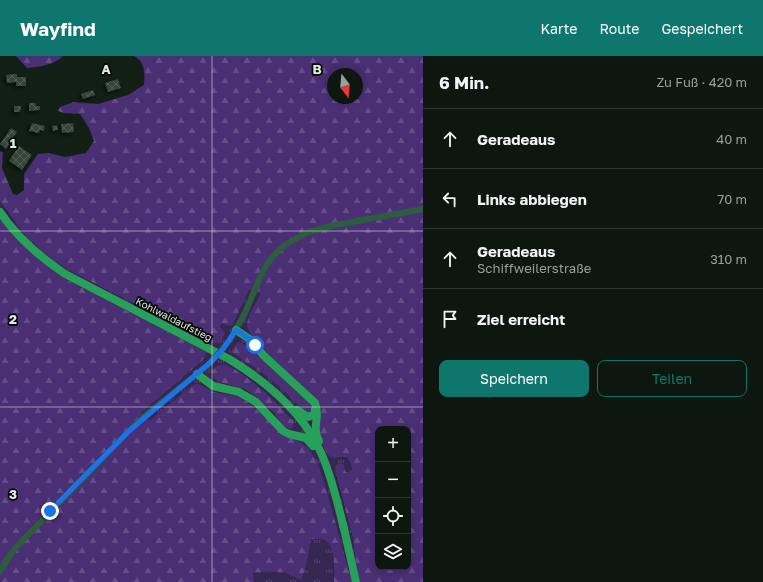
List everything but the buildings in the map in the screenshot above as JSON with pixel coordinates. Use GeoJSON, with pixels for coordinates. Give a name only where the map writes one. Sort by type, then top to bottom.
{"type":"FeatureCollection","features":[{"type":"Feature","properties":{"kind":"main road","name":"Kohlwaldaufstieg"},"geometry":{"type":"LineString","coordinates":[[0,212],[32,250],[65,274],[229,359],[258,378],[274,392],[298,416],[315,440],[328,470],[344,529]]}},
{"type":"Feature","properties":{"kind":"main road"},"geometry":{"type":"LineString","coordinates":[[236,330],[251,340],[263,356],[309,396],[317,407],[318,414],[315,432],[330,465],[356,582]]}},
{"type":"Feature","properties":{"kind":"main road"},"geometry":{"type":"LineString","coordinates":[[197,374],[213,386],[233,390],[251,399],[261,407],[283,431],[306,438],[315,449],[335,496]]}},
{"type":"Feature","properties":{"kind":"main road"},"geometry":{"type":"LineString","coordinates":[[258,378],[277,391],[308,418],[313,416],[316,412],[314,404],[309,396]]}},
{"type":"Feature","properties":{"kind":"main road"},"geometry":{"type":"LineString","coordinates":[[274,392],[296,418],[298,427],[293,432],[288,432],[274,421]]}},
{"type":"Feature","properties":{"kind":"street"},"geometry":{"type":"LineString","coordinates":[[0,571],[13,551],[130,430],[197,374],[217,355],[230,340],[246,313],[267,264],[284,245],[308,232],[336,224],[423,209]]}},
{"type":"Feature","properties":{"kind":"green space"},"geometry":{"type":"Polygon","coordinates":[[[16,56],[63,56],[56,62],[27,68],[16,56]]]}},
{"type":"Feature","properties":{"kind":"green space"},"geometry":{"type":"Polygon","coordinates":[[[134,56],[423,56],[423,582],[360,582],[356,568],[353,539],[335,471],[335,466],[340,463],[344,465],[345,471],[348,473],[352,469],[350,462],[346,457],[330,457],[323,446],[319,433],[321,413],[319,402],[266,352],[249,332],[247,322],[252,308],[261,292],[249,290],[233,324],[231,326],[222,324],[220,326],[225,333],[223,338],[218,342],[211,343],[68,270],[48,256],[24,234],[0,202],[0,151],[3,152],[2,168],[13,194],[17,195],[24,190],[24,174],[38,154],[49,153],[65,157],[86,153],[94,141],[89,128],[80,114],[58,111],[60,107],[74,102],[98,104],[128,95],[144,85],[144,68],[140,61],[134,56]]]}},
{"type":"Feature","properties":{"kind":"green space"},"geometry":{"type":"Polygon","coordinates":[[[0,202],[22,231],[68,270],[211,343],[225,333],[220,326],[222,324],[231,326],[233,324],[249,290],[261,292],[248,317],[247,326],[249,332],[278,364],[319,402],[321,417],[332,458],[346,457],[350,462],[352,469],[348,473],[345,471],[336,477],[353,539],[356,568],[360,582],[352,582],[324,481],[288,437],[236,396],[214,392],[197,383],[149,421],[141,413],[202,361],[205,351],[63,278],[42,263],[17,240],[0,219],[0,202]],[[247,346],[234,354],[261,372],[284,391],[305,413],[261,360],[247,346]],[[232,368],[218,382],[237,388],[260,400],[267,406],[279,422],[294,422],[265,393],[232,368]]]}},
{"type":"Feature","properties":{"kind":"green space"},"geometry":{"type":"Polygon","coordinates":[[[0,219],[29,251],[63,278],[205,351],[206,355],[202,361],[141,413],[149,421],[197,383],[214,392],[236,396],[246,401],[288,437],[300,442],[308,448],[316,460],[324,481],[352,582],[334,582],[334,559],[331,547],[324,540],[311,539],[306,566],[301,580],[284,572],[253,572],[254,582],[0,582],[0,219]]]}},
{"type":"Feature","properties":{"kind":"green space"},"geometry":{"type":"Polygon","coordinates":[[[239,342],[247,346],[311,405],[313,412],[305,413],[284,391],[261,372],[234,354],[232,351],[239,342]]]}},
{"type":"Feature","properties":{"kind":"green space"},"geometry":{"type":"Polygon","coordinates":[[[224,364],[244,375],[279,405],[294,422],[293,427],[291,429],[286,428],[279,422],[274,413],[256,397],[244,389],[218,382],[213,377],[212,371],[217,366],[224,364]]]}},
{"type":"Feature","properties":{"kind":"green space"},"geometry":{"type":"Polygon","coordinates":[[[311,539],[324,540],[331,547],[334,559],[334,582],[254,582],[252,572],[284,572],[311,539]]]}},
{"type":"Feature","properties":{"kind":"route"},"geometry":{"type":"LineString","coordinates":[[50,511],[130,430],[212,361],[230,340],[236,330],[245,335],[255,345]]}}]}
